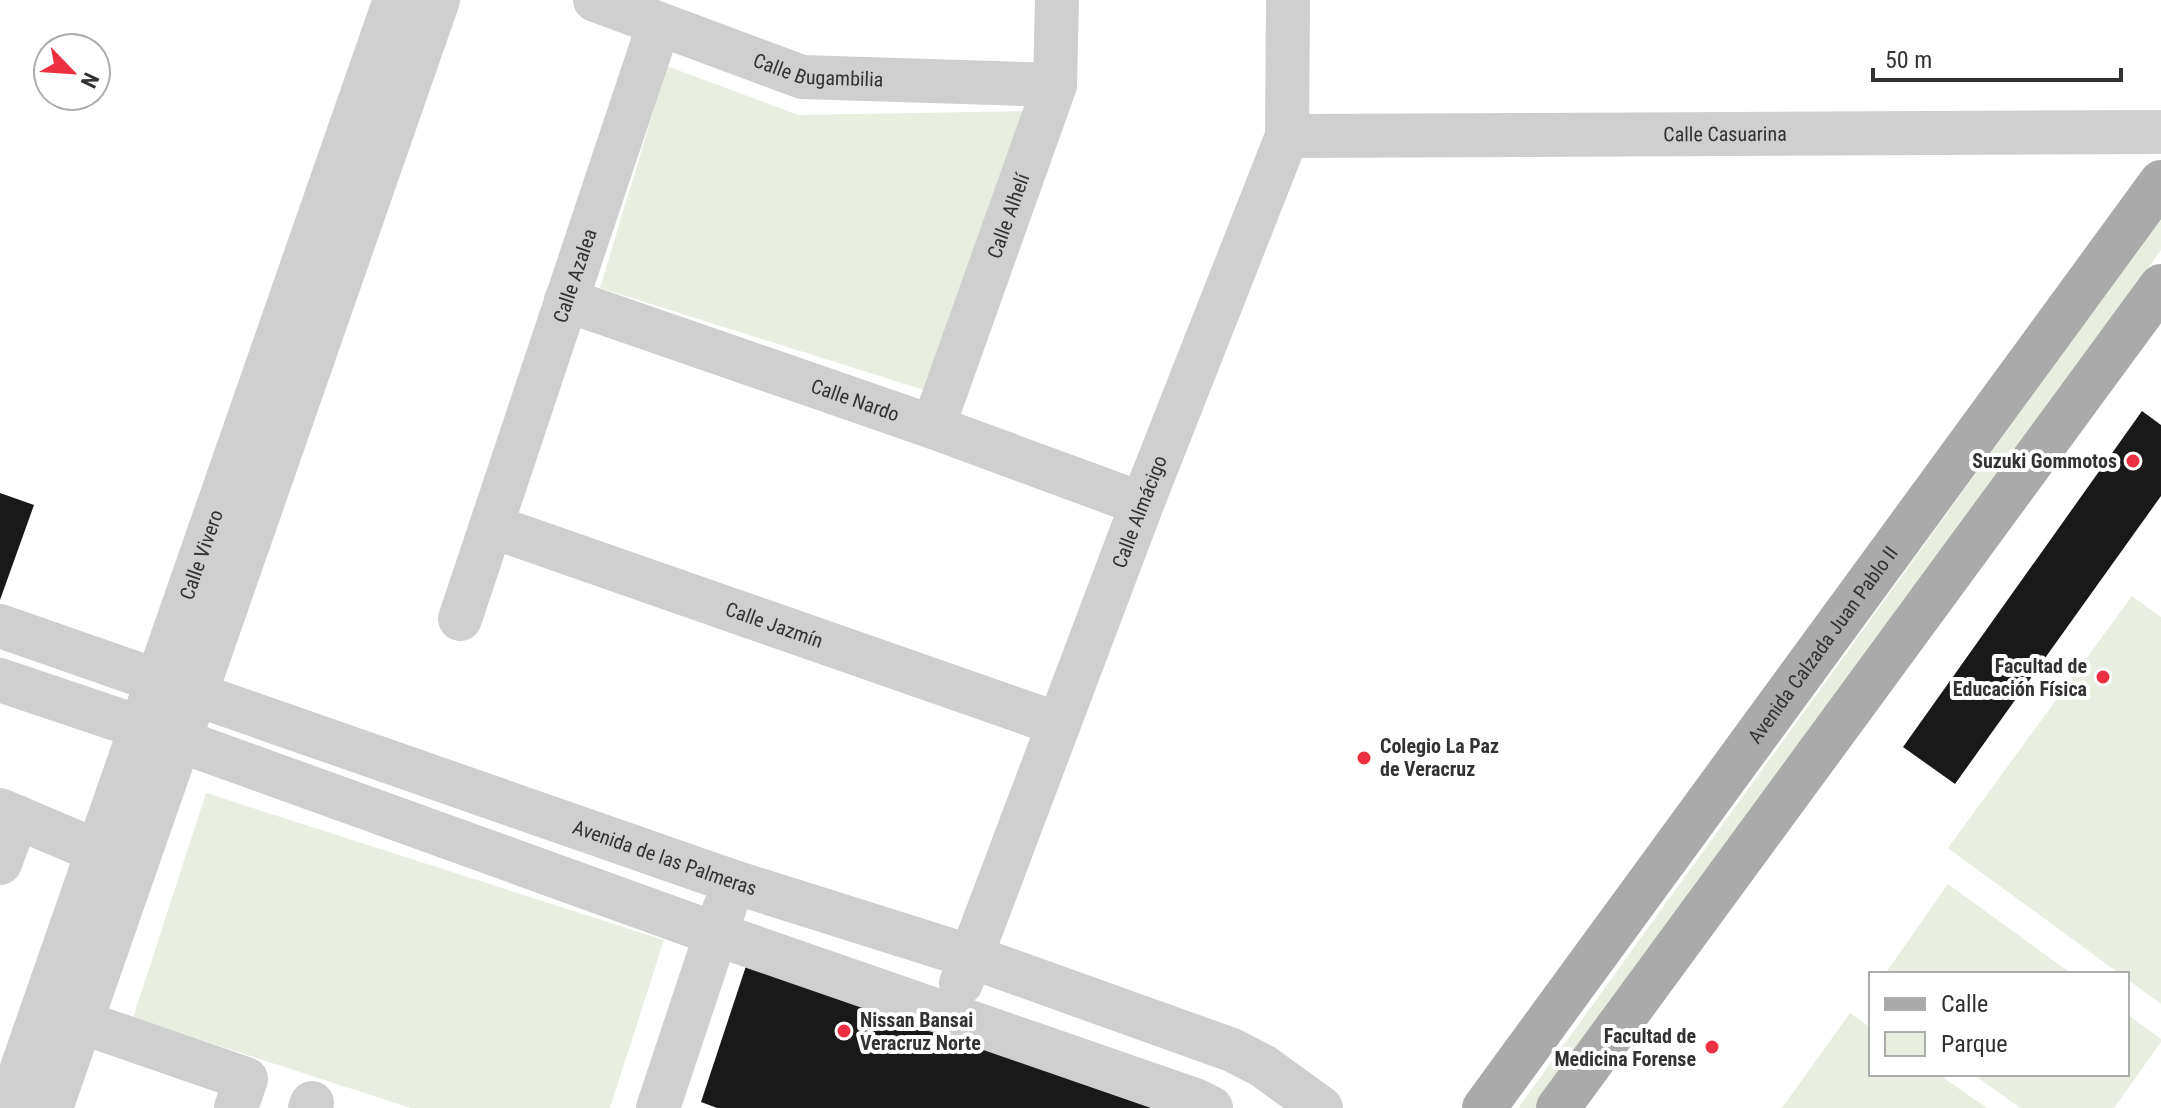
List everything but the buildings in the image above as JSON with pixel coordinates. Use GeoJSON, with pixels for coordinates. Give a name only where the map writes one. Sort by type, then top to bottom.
{"type":"FeatureCollection","features":[{"type":"Feature","properties":{"kind":"main road","name":"Avenida Calzada Juan Pablo II"},"geometry":{"type":"LineString","coordinates":[[1484,1108],[2161,182]]}},
{"type":"Feature","properties":{"kind":"main road"},"geometry":{"type":"LineString","coordinates":[[1558,1108],[2161,286]]}},
{"type":"Feature","properties":{"kind":"street","name":"Calle Vivero"},"geometry":{"type":"LineString","coordinates":[[359,163],[395,0]]}},
{"type":"Feature","properties":{"kind":"street","name":"Calle Vivero"},"geometry":{"type":"LineString","coordinates":[[8,1108],[116,860],[359,163],[438,0]]}},
{"type":"Feature","properties":{"kind":"street","name":"Calle Bugambilia"},"geometry":{"type":"LineString","coordinates":[[595,0],[802,77],[1055,85]]}},
{"type":"Feature","properties":{"kind":"street","name":"Calle Alhelí"},"geometry":{"type":"LineString","coordinates":[[933,427],[1055,85],[1057,0]]}},
{"type":"Feature","properties":{"kind":"street","name":"Calle Almácigo"},"geometry":{"type":"LineString","coordinates":[[947,1014],[972,957],[1142,504],[1287,136],[1288,0]]}},
{"type":"Feature","properties":{"kind":"street","name":"Calle Azalea"},"geometry":{"type":"LineString","coordinates":[[460,619],[659,24]]}},
{"type":"Feature","properties":{"kind":"street","name":"Calle Casuarina"},"geometry":{"type":"LineString","coordinates":[[1287,136],[2161,132]]}},
{"type":"Feature","properties":{"kind":"street","name":"Calle Nardo"},"geometry":{"type":"LineString","coordinates":[[566,300],[933,427],[1142,504]]}},
{"type":"Feature","properties":{"kind":"street","name":"Calle Jazmín"},"geometry":{"type":"LineString","coordinates":[[491,526],[1058,724]]}},
{"type":"Feature","properties":{"kind":"street","name":"Avenida de las Palmeras"},"geometry":{"type":"LineString","coordinates":[[0,626],[734,882],[972,957],[1232,1050],[1263,1066],[1321,1108]]}},
{"type":"Feature","properties":{"kind":"street"},"geometry":{"type":"LineString","coordinates":[[0,680],[1211,1108]]}},
{"type":"Feature","properties":{"kind":"street"},"geometry":{"type":"LineString","coordinates":[[0,863],[8,813],[116,860]]}},
{"type":"Feature","properties":{"kind":"street","name":"Calle Vivero"},"geometry":{"type":"LineString","coordinates":[[51,1108],[81,1022],[116,860]]}},
{"type":"Feature","properties":{"kind":"street"},"geometry":{"type":"LineString","coordinates":[[658,1108],[734,882]]}},
{"type":"Feature","properties":{"kind":"street"},"geometry":{"type":"LineString","coordinates":[[81,1022],[241,1093]]}},
{"type":"Feature","properties":{"kind":"green space"},"geometry":{"type":"Polygon","coordinates":[[[667,66],[798,115],[1026,111],[927,391],[600,288],[667,66]]]}},
{"type":"Feature","properties":{"kind":"green space"},"geometry":{"type":"Polygon","coordinates":[[[2161,217],[2161,250],[1535,1108],[1518,1108],[2161,217]]]}},
{"type":"Feature","properties":{"kind":"green space","name":"Facultad de Educación Física"},"geometry":{"type":"Polygon","coordinates":[[[2132,596],[2161,617],[2161,1004],[2129,980],[2129,972],[2117,972],[1948,848],[2132,596]]]}},
{"type":"Feature","properties":{"kind":"green space"},"geometry":{"type":"Polygon","coordinates":[[[206,793],[664,940],[610,1108],[411,1108],[133,1018],[206,793]]]}},
{"type":"Feature","properties":{"kind":"green space"},"geometry":{"type":"Polygon","coordinates":[[[1948,884],[2069,972],[1886,972],[1948,884]]]}},
{"type":"Feature","properties":{"kind":"green space"},"geometry":{"type":"Polygon","coordinates":[[[1850,1013],[1869,1027],[1869,1076],[1941,1076],[1987,1108],[1782,1108],[1850,1013]]]}},
{"type":"Feature","properties":{"kind":"green space"},"geometry":{"type":"Polygon","coordinates":[[[2129,1015],[2161,1039],[2114,1108],[2020,1108],[1976,1076],[2129,1076],[2129,1015]]]}},
{"type":"Feature","properties":{"kind":"place","name":"Suzuki Gommotos"},"geometry":{"type":"Point","coordinates":[2133,461]}},
{"type":"Feature","properties":{"kind":"place","name":"Facultad de Educación Física"},"geometry":{"type":"Point","coordinates":[2103,677]}},
{"type":"Feature","properties":{"kind":"place","name":"Colegio La Paz de Veracruz"},"geometry":{"type":"Point","coordinates":[1364,758]}},
{"type":"Feature","properties":{"kind":"place","name":"Nissan Bansai Veracruz Norte"},"geometry":{"type":"Point","coordinates":[844,1031]}},
{"type":"Feature","properties":{"kind":"place","name":"Facultad de Medicina Forense"},"geometry":{"type":"Point","coordinates":[1712,1047]}}]}
